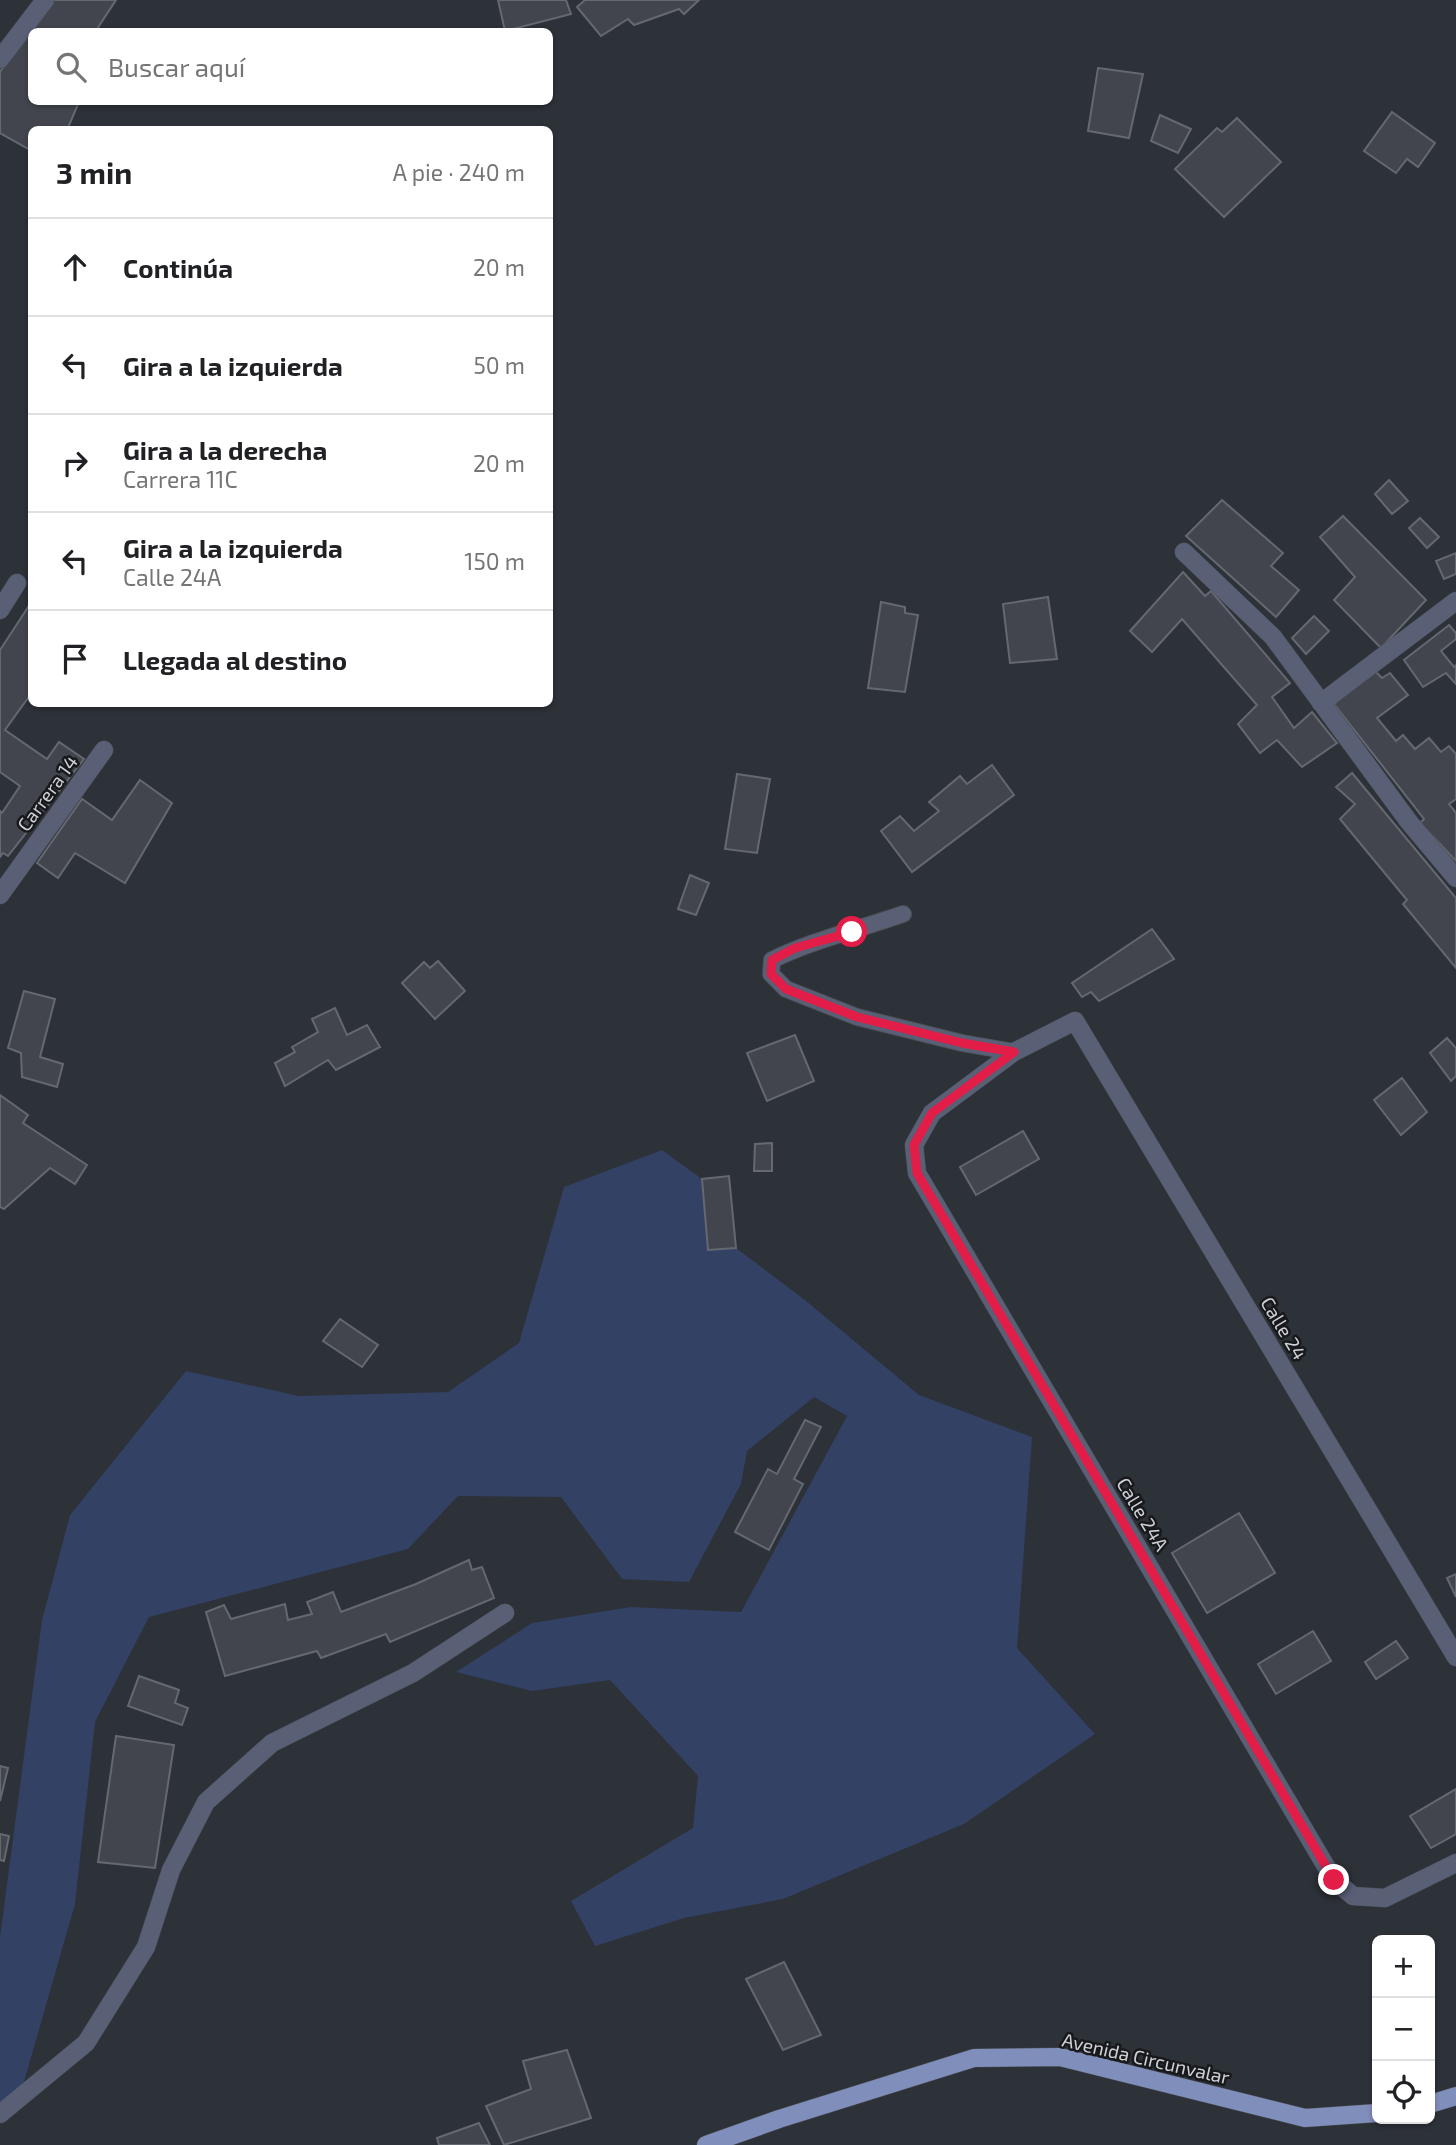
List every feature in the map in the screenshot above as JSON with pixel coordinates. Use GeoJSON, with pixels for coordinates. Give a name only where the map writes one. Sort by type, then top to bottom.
{"type":"FeatureCollection","features":[{"type":"Feature","properties":{"kind":"main road","name":"Avenida Circunvalar"},"geometry":{"type":"LineString","coordinates":[[706,2145],[779,2119],[974,2058],[1060,2057],[1305,2119],[1372,2113]]}},
{"type":"Feature","properties":{"kind":"main road"},"geometry":{"type":"LineString","coordinates":[[1435,2102],[1456,2096]]}},
{"type":"Feature","properties":{"kind":"street"},"geometry":{"type":"LineString","coordinates":[[0,59],[45,0]]}},
{"type":"Feature","properties":{"kind":"street"},"geometry":{"type":"LineString","coordinates":[[1184,552],[1273,638],[1409,821],[1456,878]]}},
{"type":"Feature","properties":{"kind":"street"},"geometry":{"type":"LineString","coordinates":[[0,610],[17,583]]}},
{"type":"Feature","properties":{"kind":"street"},"geometry":{"type":"LineString","coordinates":[[1321,703],[1456,601]]}},
{"type":"Feature","properties":{"kind":"street","name":"Carrera 14"},"geometry":{"type":"LineString","coordinates":[[0,895],[104,750]]}},
{"type":"Feature","properties":{"kind":"street","name":"Calle 24"},"geometry":{"type":"LineString","coordinates":[[1014,1052],[1075,1021],[1456,1657]]}},
{"type":"Feature","properties":{"kind":"street","name":"Calle 24A"},"geometry":{"type":"LineString","coordinates":[[1014,1052],[932,1113],[914,1145],[917,1173],[1334,1880],[1353,1896],[1385,1898],[1456,1863]]}},
{"type":"Feature","properties":{"kind":"street"},"geometry":{"type":"LineString","coordinates":[[0,2114],[86,2043],[146,1947],[172,1870],[206,1801],[272,1743],[412,1673],[505,1614]]}},
{"type":"Feature","properties":{"kind":"lane"},"geometry":{"type":"LineString","coordinates":[[903,914],[795,948],[772,960],[771,974],[786,989],[857,1017],[962,1043],[1014,1052]]}},
{"type":"Feature","properties":{"kind":"shaded area"},"geometry":{"type":"Polygon","coordinates":[[[662,1150],[702,1179],[709,1250],[736,1248],[805,1300],[919,1395],[1032,1437],[1017,1648],[1095,1734],[964,1824],[783,1899],[684,1918],[595,1946],[571,1901],[693,1828],[698,1776],[610,1680],[532,1691],[456,1672],[532,1623],[631,1607],[741,1612],[847,1416],[814,1397],[747,1451],[741,1484],[689,1582],[622,1579],[561,1497],[458,1496],[408,1549],[149,1617],[95,1722],[75,1904],[22,2089],[0,2103],[0,1937],[42,1620],[70,1515],[186,1371],[299,1396],[448,1392],[519,1343],[564,1187],[662,1150]]]}},
{"type":"Feature","properties":{"kind":"building"},"geometry":{"type":"Polygon","coordinates":[[[49,0],[116,0],[98,28],[30,28],[49,0]]]}},
{"type":"Feature","properties":{"kind":"building"},"geometry":{"type":"Polygon","coordinates":[[[498,0],[566,0],[571,14],[517,28],[504,28],[498,0]]]}},
{"type":"Feature","properties":{"kind":"building"},"geometry":{"type":"Polygon","coordinates":[[[585,0],[699,0],[684,14],[679,9],[634,25],[628,19],[601,36],[577,7],[585,0]]]}},
{"type":"Feature","properties":{"kind":"building"},"geometry":{"type":"Polygon","coordinates":[[[28,31],[28,105],[78,105],[69,126],[28,126],[28,149],[0,133],[0,72],[28,31]]]}},
{"type":"Feature","properties":{"kind":"building"},"geometry":{"type":"Polygon","coordinates":[[[1098,68],[1143,74],[1129,138],[1088,131],[1098,68]]]}},
{"type":"Feature","properties":{"kind":"building"},"geometry":{"type":"Polygon","coordinates":[[[1392,112],[1435,143],[1418,167],[1407,159],[1396,173],[1364,151],[1392,112]]]}},
{"type":"Feature","properties":{"kind":"building"},"geometry":{"type":"Polygon","coordinates":[[[1160,115],[1191,129],[1178,153],[1151,141],[1160,115]]]}},
{"type":"Feature","properties":{"kind":"building"},"geometry":{"type":"Polygon","coordinates":[[[1237,118],[1281,162],[1224,217],[1175,169],[1217,128],[1222,132],[1237,118]]]}},
{"type":"Feature","properties":{"kind":"building"},"geometry":{"type":"Polygon","coordinates":[[[1389,480],[1408,501],[1392,514],[1375,494],[1389,480]]]}},
{"type":"Feature","properties":{"kind":"building"},"geometry":{"type":"Polygon","coordinates":[[[1222,500],[1283,553],[1271,566],[1299,590],[1276,617],[1186,536],[1222,500]]]}},
{"type":"Feature","properties":{"kind":"building"},"geometry":{"type":"Polygon","coordinates":[[[1343,516],[1426,600],[1381,648],[1334,600],[1355,577],[1320,537],[1343,516]]]}},
{"type":"Feature","properties":{"kind":"building"},"geometry":{"type":"Polygon","coordinates":[[[1420,518],[1439,537],[1427,548],[1409,528],[1420,518]]]}},
{"type":"Feature","properties":{"kind":"building"},"geometry":{"type":"Polygon","coordinates":[[[1456,553],[1456,574],[1444,579],[1436,561],[1456,553]]]}},
{"type":"Feature","properties":{"kind":"building"},"geometry":{"type":"Polygon","coordinates":[[[1183,572],[1205,596],[1211,591],[1290,683],[1272,697],[1294,728],[1312,712],[1337,743],[1302,767],[1277,740],[1260,753],[1238,724],[1257,705],[1182,619],[1152,652],[1130,631],[1183,572]]]}},
{"type":"Feature","properties":{"kind":"building"},"geometry":{"type":"Polygon","coordinates":[[[1048,597],[1057,659],[1010,663],[1003,604],[1048,597]]]}},
{"type":"Feature","properties":{"kind":"building"},"geometry":{"type":"Polygon","coordinates":[[[881,602],[905,607],[905,613],[918,615],[905,692],[868,688],[881,602]]]}},
{"type":"Feature","properties":{"kind":"building"},"geometry":{"type":"Polygon","coordinates":[[[28,607],[28,698],[5,730],[47,759],[59,742],[84,759],[8,856],[3,853],[0,857],[0,811],[2,813],[20,786],[0,772],[0,650],[28,607]]]}},
{"type":"Feature","properties":{"kind":"building"},"geometry":{"type":"Polygon","coordinates":[[[1314,616],[1329,631],[1306,654],[1292,638],[1314,616]]]}},
{"type":"Feature","properties":{"kind":"building"},"geometry":{"type":"Polygon","coordinates":[[[1449,625],[1456,633],[1456,639],[1441,651],[1454,667],[1456,665],[1456,684],[1446,673],[1423,687],[1404,660],[1449,625]]]}},
{"type":"Feature","properties":{"kind":"building"},"geometry":{"type":"Polygon","coordinates":[[[1375,671],[1382,678],[1390,673],[1408,695],[1377,718],[1396,741],[1403,735],[1415,749],[1429,738],[1441,752],[1449,746],[1456,754],[1456,799],[1449,804],[1456,813],[1456,861],[1420,823],[1424,819],[1334,704],[1375,671]]]}},
{"type":"Feature","properties":{"kind":"building"},"geometry":{"type":"Polygon","coordinates":[[[992,765],[1014,795],[912,872],[881,831],[900,816],[914,831],[939,811],[929,802],[960,776],[967,784],[992,765]]]}},
{"type":"Feature","properties":{"kind":"building"},"geometry":{"type":"Polygon","coordinates":[[[1352,773],[1456,898],[1456,968],[1403,904],[1407,900],[1340,819],[1355,804],[1336,787],[1352,773]]]}},
{"type":"Feature","properties":{"kind":"building"},"geometry":{"type":"Polygon","coordinates":[[[737,774],[770,779],[757,853],[725,849],[737,774]]]}},
{"type":"Feature","properties":{"kind":"building"},"geometry":{"type":"Polygon","coordinates":[[[140,780],[172,803],[125,883],[75,853],[58,878],[37,863],[82,799],[112,820],[140,780]]]}},
{"type":"Feature","properties":{"kind":"building"},"geometry":{"type":"Polygon","coordinates":[[[690,875],[709,883],[696,915],[678,909],[690,875]]]}},
{"type":"Feature","properties":{"kind":"building"},"geometry":{"type":"Polygon","coordinates":[[[1152,929],[1174,959],[1099,1001],[1091,992],[1082,997],[1072,983],[1152,929]]]}},
{"type":"Feature","properties":{"kind":"building"},"geometry":{"type":"Polygon","coordinates":[[[438,961],[465,991],[435,1019],[402,983],[424,962],[430,968],[438,961]]]}},
{"type":"Feature","properties":{"kind":"building"},"geometry":{"type":"Polygon","coordinates":[[[24,991],[55,999],[40,1057],[63,1064],[57,1087],[22,1077],[21,1053],[8,1048],[24,991]]]}},
{"type":"Feature","properties":{"kind":"building"},"geometry":{"type":"Polygon","coordinates":[[[335,1008],[347,1035],[367,1025],[380,1047],[336,1070],[328,1060],[285,1086],[275,1063],[295,1052],[292,1047],[318,1032],[312,1019],[335,1008]]]}},
{"type":"Feature","properties":{"kind":"building"},"geometry":{"type":"Polygon","coordinates":[[[795,1035],[814,1081],[767,1101],[747,1053],[795,1035]]]}},
{"type":"Feature","properties":{"kind":"building"},"geometry":{"type":"Polygon","coordinates":[[[1447,1038],[1456,1048],[1456,1076],[1451,1081],[1430,1053],[1447,1038]]]}},
{"type":"Feature","properties":{"kind":"building"},"geometry":{"type":"Polygon","coordinates":[[[1402,1078],[1427,1112],[1401,1135],[1374,1100],[1402,1078]]]}},
{"type":"Feature","properties":{"kind":"building"},"geometry":{"type":"Polygon","coordinates":[[[0,1095],[28,1115],[23,1123],[87,1165],[75,1184],[50,1168],[4,1209],[0,1207],[0,1095]]]}},
{"type":"Feature","properties":{"kind":"building"},"geometry":{"type":"Polygon","coordinates":[[[1023,1131],[1039,1159],[976,1195],[960,1167],[1023,1131]]]}},
{"type":"Feature","properties":{"kind":"building"},"geometry":{"type":"Polygon","coordinates":[[[772,1143],[772,1171],[754,1171],[755,1144],[772,1143]]]}},
{"type":"Feature","properties":{"kind":"building"},"geometry":{"type":"Polygon","coordinates":[[[729,1176],[736,1248],[708,1250],[702,1179],[729,1176]]]}},
{"type":"Feature","properties":{"kind":"building"},"geometry":{"type":"Polygon","coordinates":[[[340,1319],[378,1345],[362,1367],[323,1341],[340,1319]]]}},
{"type":"Feature","properties":{"kind":"building"},"geometry":{"type":"Polygon","coordinates":[[[805,1420],[821,1427],[794,1479],[803,1484],[769,1550],[735,1532],[768,1469],[777,1474],[805,1420]]]}},
{"type":"Feature","properties":{"kind":"building"},"geometry":{"type":"Polygon","coordinates":[[[1239,1513],[1275,1573],[1207,1613],[1172,1553],[1239,1513]]]}},
{"type":"Feature","properties":{"kind":"building"},"geometry":{"type":"Polygon","coordinates":[[[469,1560],[472,1570],[482,1567],[494,1598],[390,1642],[386,1634],[321,1658],[317,1651],[225,1676],[206,1612],[224,1605],[231,1619],[285,1604],[288,1620],[312,1614],[307,1602],[333,1592],[341,1612],[416,1584],[469,1560]]]}},
{"type":"Feature","properties":{"kind":"building"},"geometry":{"type":"Polygon","coordinates":[[[1456,1574],[1456,1597],[1447,1578],[1456,1574]]]}},
{"type":"Feature","properties":{"kind":"building"},"geometry":{"type":"Polygon","coordinates":[[[1313,1631],[1331,1661],[1276,1694],[1258,1664],[1313,1631]]]}},
{"type":"Feature","properties":{"kind":"building"},"geometry":{"type":"Polygon","coordinates":[[[1396,1641],[1408,1658],[1376,1679],[1365,1662],[1396,1641]]]}},
{"type":"Feature","properties":{"kind":"building"},"geometry":{"type":"Polygon","coordinates":[[[139,1676],[179,1690],[175,1703],[188,1708],[182,1725],[128,1706],[139,1676]]]}},
{"type":"Feature","properties":{"kind":"building"},"geometry":{"type":"Polygon","coordinates":[[[116,1736],[174,1745],[155,1868],[98,1862],[116,1736]]]}},
{"type":"Feature","properties":{"kind":"building"},"geometry":{"type":"Polygon","coordinates":[[[0,1766],[8,1768],[0,1801],[0,1766]]]}},
{"type":"Feature","properties":{"kind":"building"},"geometry":{"type":"Polygon","coordinates":[[[1456,1789],[1456,1834],[1431,1848],[1410,1816],[1456,1789]]]}},
{"type":"Feature","properties":{"kind":"building"},"geometry":{"type":"Polygon","coordinates":[[[0,1834],[9,1836],[4,1861],[0,1860],[0,1834]]]}},
{"type":"Feature","properties":{"kind":"building"},"geometry":{"type":"Polygon","coordinates":[[[784,1962],[821,2035],[783,2050],[746,1979],[784,1962]]]}},
{"type":"Feature","properties":{"kind":"building"},"geometry":{"type":"Polygon","coordinates":[[[567,2050],[591,2118],[504,2145],[486,2106],[531,2089],[523,2061],[567,2050]]]}},
{"type":"Feature","properties":{"kind":"building"},"geometry":{"type":"Polygon","coordinates":[[[479,2123],[490,2145],[439,2145],[437,2138],[479,2123]]]}},
{"type":"Feature","properties":{"kind":"route"},"geometry":{"type":"LineString","coordinates":[[852,932],[795,948],[772,960],[771,974],[786,989],[857,1017],[962,1043],[1014,1052],[932,1113],[914,1145],[917,1173],[1334,1880]]}}]}
